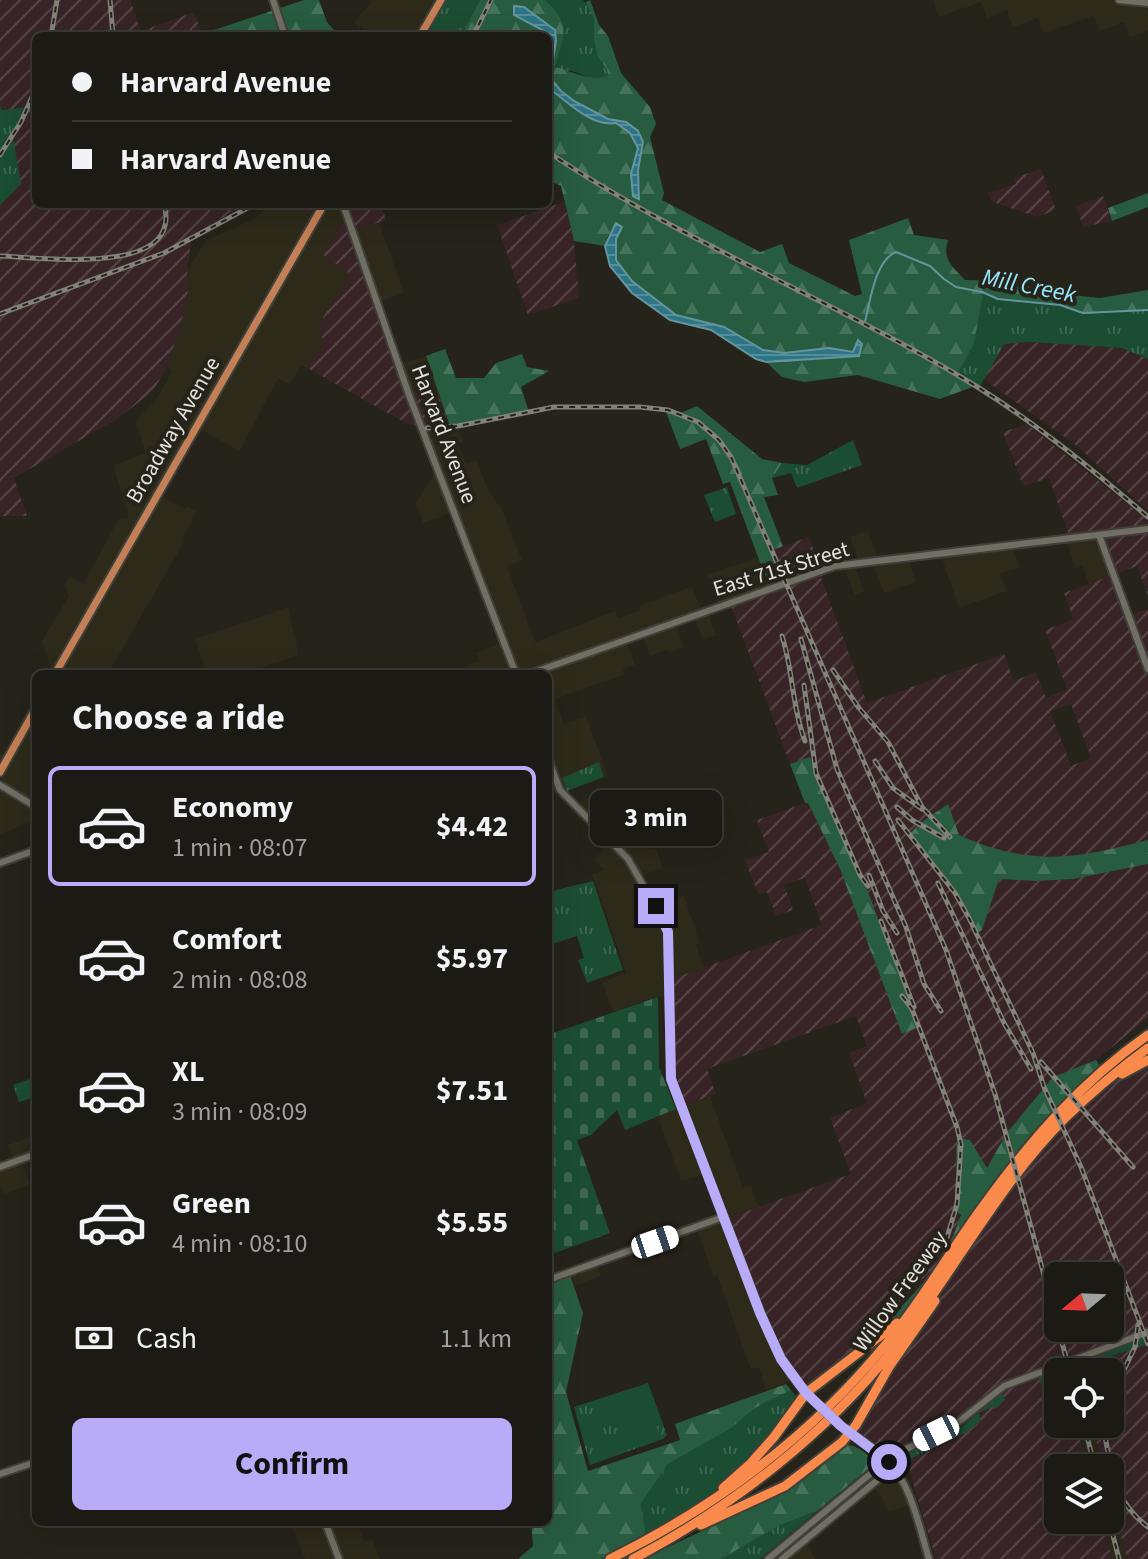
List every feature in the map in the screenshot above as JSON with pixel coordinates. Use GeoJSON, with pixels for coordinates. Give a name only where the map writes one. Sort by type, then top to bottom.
{"type":"FeatureCollection","features":[{"type":"Feature","properties":{"kind":"highway","name":"Willow Freeway"},"geometry":{"type":"LineString","coordinates":[[610,1559],[738,1484],[793,1441],[873,1359],[914,1308],[1033,1139],[1061,1109],[1148,1033]]}},
{"type":"Feature","properties":{"kind":"highway","name":"Willow Freeway"},"geometry":{"type":"LineString","coordinates":[[633,1559],[669,1540],[759,1480],[796,1450],[896,1345],[1019,1172],[1064,1119],[1097,1087],[1148,1048]]}},
{"type":"Feature","properties":{"kind":"highway"},"geometry":{"type":"LineString","coordinates":[[1097,1087],[1148,1060]]}},
{"type":"Feature","properties":{"kind":"highway"},"geometry":{"type":"LineString","coordinates":[[669,1540],[785,1486],[821,1461],[850,1433],[966,1249]]}},
{"type":"Feature","properties":{"kind":"highway"},"geometry":{"type":"LineString","coordinates":[[695,1511],[751,1463],[808,1396],[914,1308]]}},
{"type":"Feature","properties":{"kind":"highway"},"geometry":{"type":"LineString","coordinates":[[601,1559],[637,1545]]}},
{"type":"Feature","properties":{"kind":"main road"},"geometry":{"type":"LineString","coordinates":[[273,0],[284,32]]}},
{"type":"Feature","properties":{"kind":"main road"},"geometry":{"type":"LineString","coordinates":[[1119,0],[1148,3]]}},
{"type":"Feature","properties":{"kind":"main road"},"geometry":{"type":"LineString","coordinates":[[422,32],[441,1]]}},
{"type":"Feature","properties":{"kind":"main road","name":"Broadway Avenue"},"geometry":{"type":"LineString","coordinates":[[57,670],[322,208]]}},
{"type":"Feature","properties":{"kind":"main road","name":"Harvard Avenue"},"geometry":{"type":"LineString","coordinates":[[344,208],[418,418],[514,670]]}},
{"type":"Feature","properties":{"kind":"main road","name":"East 71st Street"},"geometry":{"type":"LineString","coordinates":[[540,670],[835,566],[1148,529]]}},
{"type":"Feature","properties":{"kind":"main road"},"geometry":{"type":"LineString","coordinates":[[1105,550],[1113,533]]}},
{"type":"Feature","properties":{"kind":"main road"},"geometry":{"type":"LineString","coordinates":[[1099,535],[1148,669]]}},
{"type":"Feature","properties":{"kind":"main road"},"geometry":{"type":"LineString","coordinates":[[0,772],[32,715]]}},
{"type":"Feature","properties":{"kind":"main road"},"geometry":{"type":"LineString","coordinates":[[552,769],[560,790],[628,859],[666,924],[671,1079],[771,1338],[792,1376],[808,1396],[841,1426],[889,1462],[907,1491],[929,1559]]}},
{"type":"Feature","properties":{"kind":"main road"},"geometry":{"type":"LineString","coordinates":[[0,785],[32,805]]}},
{"type":"Feature","properties":{"kind":"main road"},"geometry":{"type":"LineString","coordinates":[[0,863],[32,851]]}},
{"type":"Feature","properties":{"kind":"main road"},"geometry":{"type":"LineString","coordinates":[[0,1167],[32,1155]]}},
{"type":"Feature","properties":{"kind":"main road"},"geometry":{"type":"LineString","coordinates":[[552,1279],[723,1217]]}},
{"type":"Feature","properties":{"kind":"main road"},"geometry":{"type":"LineString","coordinates":[[782,1559],[886,1473],[893,1456],[957,1423],[1004,1386],[1148,1332]]}},
{"type":"Feature","properties":{"kind":"main road"},"geometry":{"type":"LineString","coordinates":[[768,1559],[881,1465],[889,1462]]}},
{"type":"Feature","properties":{"kind":"main road"},"geometry":{"type":"LineString","coordinates":[[0,1474],[32,1463]]}},
{"type":"Feature","properties":{"kind":"main road"},"geometry":{"type":"LineString","coordinates":[[327,1526],[339,1559]]}},
{"type":"Feature","properties":{"kind":"shaded area"},"geometry":{"type":"Polygon","coordinates":[[[0,0],[130,0],[141,31],[194,12],[201,32],[32,32],[32,208],[240,208],[192,235],[187,270],[189,287],[180,328],[167,368],[152,392],[117,419],[14,478],[27,516],[0,516],[0,0]]]}},
{"type":"Feature","properties":{"kind":"shaded area"},"geometry":{"type":"Polygon","coordinates":[[[369,0],[441,0],[422,32],[367,32],[354,22],[370,4],[369,0]]]}},
{"type":"Feature","properties":{"kind":"shaded area"},"geometry":{"type":"Polygon","coordinates":[[[933,0],[1148,0],[1145,3],[1148,31],[1130,37],[1124,22],[1099,31],[1094,16],[1044,33],[1038,18],[1013,27],[1007,10],[987,18],[981,2],[939,17],[933,0]]]}},
{"type":"Feature","properties":{"kind":"shaded area"},"geometry":{"type":"Polygon","coordinates":[[[1041,169],[1056,210],[1037,217],[991,201],[988,193],[1016,184],[1014,178],[1041,169]]]}},
{"type":"Feature","properties":{"kind":"shaded area"},"geometry":{"type":"Polygon","coordinates":[[[1103,196],[1112,221],[1083,227],[1076,206],[1103,196]]]}},
{"type":"Feature","properties":{"kind":"shaded area"},"geometry":{"type":"Polygon","coordinates":[[[564,202],[574,241],[579,298],[528,315],[497,225],[564,202]]]}},
{"type":"Feature","properties":{"kind":"shaded area"},"geometry":{"type":"Polygon","coordinates":[[[266,208],[345,208],[347,213],[323,255],[349,275],[324,342],[307,368],[302,365],[289,384],[278,378],[240,451],[201,430],[163,497],[197,511],[182,540],[184,542],[110,670],[52,670],[42,641],[69,596],[65,585],[69,576],[84,583],[119,518],[129,519],[113,465],[146,453],[135,421],[155,401],[173,370],[167,368],[189,287],[187,270],[207,240],[254,219],[266,208]]]}},
{"type":"Feature","properties":{"kind":"shaded area"},"geometry":{"type":"Polygon","coordinates":[[[345,208],[382,208],[386,220],[354,231],[409,394],[438,392],[450,426],[427,428],[406,423],[307,368],[324,342],[318,326],[349,275],[323,255],[347,214],[345,208]]]}},
{"type":"Feature","properties":{"kind":"shaded area"},"geometry":{"type":"Polygon","coordinates":[[[379,222],[404,293],[377,302],[353,231],[379,222]]]}},
{"type":"Feature","properties":{"kind":"shaded area"},"geometry":{"type":"Polygon","coordinates":[[[1030,342],[1122,348],[1148,359],[1148,511],[1077,446],[982,378],[1004,344],[1030,342]]]}},
{"type":"Feature","properties":{"kind":"shaded area"},"geometry":{"type":"Polygon","coordinates":[[[426,356],[438,392],[409,395],[399,365],[426,356]]]}},
{"type":"Feature","properties":{"kind":"shaded area"},"geometry":{"type":"Polygon","coordinates":[[[1027,424],[1148,520],[1148,596],[1137,566],[1114,575],[1128,615],[1148,609],[1148,850],[1061,868],[909,835],[955,893],[977,933],[982,930],[999,879],[1073,879],[1148,864],[1148,1018],[1096,1060],[1053,1077],[1006,1134],[986,1169],[970,1140],[958,1139],[957,1175],[961,1215],[957,1229],[934,1269],[882,1326],[803,1390],[781,1359],[724,1219],[851,1174],[830,1118],[867,1103],[849,1053],[867,1046],[856,1016],[707,1069],[716,1094],[682,1106],[671,1079],[669,980],[822,925],[805,878],[784,885],[793,910],[776,916],[767,892],[758,894],[745,860],[769,852],[757,820],[807,802],[840,869],[902,1033],[919,1027],[868,892],[810,757],[790,764],[730,603],[788,582],[772,550],[809,537],[867,703],[1004,654],[1014,681],[1036,672],[1046,698],[1067,689],[1045,630],[1073,619],[1064,593],[1113,575],[1099,535],[1070,538],[1049,478],[1023,486],[1003,432],[1027,424]],[[1071,704],[1050,711],[1071,766],[1091,758],[1071,704]]]}},
{"type":"Feature","properties":{"kind":"shaded area"},"geometry":{"type":"Polygon","coordinates":[[[458,426],[463,441],[458,444],[466,464],[477,460],[488,490],[502,509],[522,560],[507,566],[535,642],[615,611],[619,618],[640,610],[639,606],[692,586],[702,612],[707,611],[716,635],[703,640],[694,616],[675,622],[684,647],[668,653],[667,650],[650,656],[642,634],[626,640],[635,665],[623,669],[624,675],[555,699],[564,724],[586,716],[608,776],[563,793],[552,767],[552,670],[455,670],[479,661],[476,653],[504,642],[454,512],[423,523],[416,503],[436,471],[422,428],[458,426]]]}},
{"type":"Feature","properties":{"kind":"shaded area"},"geometry":{"type":"Polygon","coordinates":[[[868,531],[879,560],[908,557],[916,582],[884,593],[872,561],[859,562],[850,537],[868,531]]]}},
{"type":"Feature","properties":{"kind":"shaded area"},"geometry":{"type":"Polygon","coordinates":[[[1099,535],[1114,575],[1089,584],[1082,565],[1075,567],[1065,538],[1099,535]]]}},
{"type":"Feature","properties":{"kind":"shaded area"},"geometry":{"type":"Polygon","coordinates":[[[1012,545],[1020,567],[1000,574],[1007,591],[959,608],[940,553],[1012,545]]]}},
{"type":"Feature","properties":{"kind":"shaded area"},"geometry":{"type":"Polygon","coordinates":[[[758,557],[770,589],[719,607],[707,575],[758,557]]]}},
{"type":"Feature","properties":{"kind":"shaded area"},"geometry":{"type":"Polygon","coordinates":[[[854,563],[864,591],[854,595],[843,564],[854,563]]]}},
{"type":"Feature","properties":{"kind":"shaded area"},"geometry":{"type":"Polygon","coordinates":[[[288,607],[299,655],[254,670],[206,670],[195,639],[288,607]]]}},
{"type":"Feature","properties":{"kind":"shaded area"},"geometry":{"type":"Polygon","coordinates":[[[32,715],[32,821],[0,835],[0,752],[7,756],[32,715]]]}},
{"type":"Feature","properties":{"kind":"shaded area"},"geometry":{"type":"Polygon","coordinates":[[[603,793],[611,813],[616,812],[626,832],[640,827],[649,850],[656,848],[663,868],[639,877],[649,895],[673,886],[677,898],[684,896],[700,943],[696,945],[704,968],[669,980],[669,993],[613,1012],[602,982],[626,973],[592,874],[604,870],[594,860],[610,841],[573,804],[603,793]]]}},
{"type":"Feature","properties":{"kind":"shaded area"},"geometry":{"type":"Polygon","coordinates":[[[1148,1060],[1148,1332],[1124,1341],[1124,1262],[1044,1262],[1044,1342],[1121,1342],[1079,1358],[1044,1358],[1044,1371],[1004,1386],[957,1423],[908,1447],[889,1462],[850,1433],[1023,1168],[1097,1087],[1148,1060]]]}},
{"type":"Feature","properties":{"kind":"shaded area"},"geometry":{"type":"Polygon","coordinates":[[[710,1096],[743,1188],[751,1186],[758,1206],[725,1218],[794,1379],[766,1391],[759,1367],[751,1370],[696,1227],[723,1218],[707,1173],[681,1181],[657,1115],[710,1096]]]}},
{"type":"Feature","properties":{"kind":"shaded area"},"geometry":{"type":"Polygon","coordinates":[[[32,1136],[32,1155],[22,1159],[30,1185],[4,1194],[0,1167],[14,1161],[8,1145],[32,1136]]]}},
{"type":"Feature","properties":{"kind":"shaded area"},"geometry":{"type":"Polygon","coordinates":[[[596,1263],[601,1276],[574,1286],[569,1272],[596,1263]]]}},
{"type":"Feature","properties":{"kind":"shaded area"},"geometry":{"type":"Polygon","coordinates":[[[1148,1344],[1148,1559],[1127,1559],[1120,1534],[1124,1534],[1124,1454],[1100,1454],[1096,1438],[1124,1438],[1124,1358],[1104,1358],[1148,1344]]]}},
{"type":"Feature","properties":{"kind":"shaded area"},"geometry":{"type":"Polygon","coordinates":[[[1039,1378],[1042,1383],[1044,1438],[1080,1438],[1084,1454],[1044,1454],[1044,1534],[1106,1534],[1112,1559],[936,1559],[910,1473],[911,1459],[967,1432],[981,1420],[979,1413],[1004,1400],[1002,1393],[1007,1389],[1039,1378]]]}},
{"type":"Feature","properties":{"kind":"shaded area"},"geometry":{"type":"Polygon","coordinates":[[[1080,1438],[1096,1438],[1100,1454],[1084,1454],[1080,1438]]]}},
{"type":"Feature","properties":{"kind":"shaded area"},"geometry":{"type":"Polygon","coordinates":[[[889,1462],[911,1504],[888,1512],[881,1495],[871,1485],[886,1473],[889,1462]]]}},
{"type":"Feature","properties":{"kind":"shaded area"},"geometry":{"type":"Polygon","coordinates":[[[292,1526],[358,1526],[364,1542],[372,1539],[380,1559],[305,1559],[292,1526]]]}},
{"type":"Feature","properties":{"kind":"shaded area"},"geometry":{"type":"Polygon","coordinates":[[[1106,1534],[1120,1534],[1127,1559],[1112,1559],[1106,1534]]]}},
{"type":"Feature","properties":{"kind":"shaded area"},"geometry":{"type":"Polygon","coordinates":[[[806,1539],[815,1559],[782,1559],[806,1539]]]}},
{"type":"Feature","properties":{"kind":"green space"},"geometry":{"type":"Polygon","coordinates":[[[304,0],[319,0],[327,22],[336,32],[208,32],[304,0]]]}},
{"type":"Feature","properties":{"kind":"green space"},"geometry":{"type":"Polygon","coordinates":[[[441,0],[480,0],[463,32],[423,30],[441,0]]]}},
{"type":"Feature","properties":{"kind":"green space"},"geometry":{"type":"Polygon","coordinates":[[[480,0],[545,0],[554,8],[564,30],[555,67],[589,77],[602,77],[608,75],[598,57],[594,19],[586,2],[590,0],[599,25],[608,36],[621,73],[650,107],[656,124],[650,137],[664,193],[662,200],[760,252],[782,244],[789,263],[855,296],[862,294],[849,240],[908,218],[914,235],[948,240],[947,258],[965,280],[1003,281],[1062,294],[1100,298],[1148,290],[1148,310],[1083,313],[1060,305],[998,299],[983,292],[974,344],[957,375],[975,386],[940,399],[858,375],[804,382],[782,377],[766,362],[859,356],[862,348],[853,352],[829,348],[784,353],[763,350],[724,327],[676,315],[632,281],[616,260],[616,223],[605,246],[574,241],[561,186],[552,182],[552,89],[579,111],[598,120],[616,123],[630,133],[638,148],[631,174],[634,192],[640,193],[638,170],[642,142],[626,122],[583,107],[555,85],[552,65],[555,31],[524,7],[514,14],[546,32],[463,32],[480,0]]]}},
{"type":"Feature","properties":{"kind":"green space"},"geometry":{"type":"Polygon","coordinates":[[[545,0],[583,0],[585,3],[590,0],[617,76],[591,78],[572,71],[555,70],[563,26],[545,0]]]}},
{"type":"Feature","properties":{"kind":"green space"},"geometry":{"type":"Polygon","coordinates":[[[0,106],[2,110],[29,107],[13,137],[21,184],[0,205],[0,106]]]}},
{"type":"Feature","properties":{"kind":"green space"},"geometry":{"type":"Polygon","coordinates":[[[1148,193],[1148,207],[1112,221],[1108,208],[1148,193]]]}},
{"type":"Feature","properties":{"kind":"green space"},"geometry":{"type":"Polygon","coordinates":[[[982,292],[998,299],[1060,305],[1083,313],[1148,310],[1148,359],[1122,348],[1030,342],[1004,344],[979,388],[957,375],[974,344],[982,292]]]}},
{"type":"Feature","properties":{"kind":"green space"},"geometry":{"type":"Polygon","coordinates":[[[445,349],[456,378],[484,378],[496,363],[522,354],[527,367],[549,371],[521,387],[529,412],[450,426],[426,356],[445,349]]]}},
{"type":"Feature","properties":{"kind":"green space"},"geometry":{"type":"Polygon","coordinates":[[[697,406],[762,459],[782,463],[772,478],[778,495],[764,497],[783,546],[773,550],[787,583],[770,589],[730,482],[723,484],[706,439],[680,449],[665,409],[683,412],[697,406]]]}},
{"type":"Feature","properties":{"kind":"green space"},"geometry":{"type":"Polygon","coordinates":[[[853,440],[862,465],[797,488],[791,473],[772,478],[782,463],[807,465],[853,440]]]}},
{"type":"Feature","properties":{"kind":"green space"},"geometry":{"type":"Polygon","coordinates":[[[727,487],[736,514],[715,522],[704,495],[727,487]]]}},
{"type":"Feature","properties":{"kind":"green space"},"geometry":{"type":"Polygon","coordinates":[[[810,757],[868,892],[919,1027],[902,1034],[840,869],[808,803],[805,803],[790,764],[810,757]]]}},
{"type":"Feature","properties":{"kind":"green space"},"geometry":{"type":"Polygon","coordinates":[[[599,762],[604,777],[567,791],[562,778],[599,762]]]}},
{"type":"Feature","properties":{"kind":"green space"},"geometry":{"type":"Polygon","coordinates":[[[948,804],[959,835],[1008,852],[1053,857],[1098,852],[1148,840],[1148,864],[1073,879],[999,879],[982,930],[977,933],[955,893],[909,835],[948,804]]]}},
{"type":"Feature","properties":{"kind":"green space"},"geometry":{"type":"Polygon","coordinates":[[[593,881],[623,970],[587,983],[578,960],[584,958],[577,936],[552,944],[552,891],[593,881]]]}},
{"type":"Feature","properties":{"kind":"green space"},"geometry":{"type":"Polygon","coordinates":[[[658,997],[659,1067],[676,1109],[625,1130],[617,1110],[591,1135],[577,1140],[610,1233],[555,1253],[552,1245],[552,1034],[658,997]]]}},
{"type":"Feature","properties":{"kind":"green space"},"geometry":{"type":"Polygon","coordinates":[[[1096,1060],[1103,1070],[1061,1109],[914,1308],[878,1340],[851,1353],[916,1291],[943,1255],[953,1235],[961,1215],[955,1210],[957,1138],[970,1140],[987,1168],[1006,1134],[1053,1077],[1096,1060]]]}},
{"type":"Feature","properties":{"kind":"green space"},"geometry":{"type":"Polygon","coordinates":[[[32,1078],[32,1098],[19,1102],[13,1085],[32,1078]]]}},
{"type":"Feature","properties":{"kind":"green space"},"geometry":{"type":"Polygon","coordinates":[[[569,1272],[583,1313],[566,1392],[588,1471],[680,1440],[675,1424],[786,1384],[791,1390],[755,1408],[730,1429],[668,1464],[641,1504],[647,1540],[601,1559],[518,1559],[533,1546],[531,1526],[552,1526],[552,1278],[569,1272]]]}},
{"type":"Feature","properties":{"kind":"green space"},"geometry":{"type":"Polygon","coordinates":[[[1148,1336],[1148,1344],[1105,1358],[1089,1358],[1148,1336]]]}},
{"type":"Feature","properties":{"kind":"green space"},"geometry":{"type":"Polygon","coordinates":[[[648,1383],[667,1435],[590,1465],[574,1407],[648,1383]]]}},
{"type":"Feature","properties":{"kind":"green space"},"geometry":{"type":"Polygon","coordinates":[[[643,1389],[661,1438],[618,1453],[623,1413],[643,1389]]]}},
{"type":"Feature","properties":{"kind":"green space"},"geometry":{"type":"Polygon","coordinates":[[[791,1390],[800,1401],[751,1463],[695,1511],[647,1540],[641,1504],[668,1464],[730,1429],[755,1408],[791,1390]]]}},
{"type":"Feature","properties":{"kind":"green space"},"geometry":{"type":"Polygon","coordinates":[[[1002,1393],[1005,1400],[995,1409],[993,1406],[979,1413],[981,1420],[967,1432],[904,1462],[902,1455],[963,1426],[1002,1393]]]}},
{"type":"Feature","properties":{"kind":"green space"},"geometry":{"type":"Polygon","coordinates":[[[846,1445],[863,1451],[872,1459],[873,1465],[817,1511],[780,1525],[721,1559],[645,1559],[776,1494],[846,1445]]]}},
{"type":"Feature","properties":{"kind":"green space"},"geometry":{"type":"Polygon","coordinates":[[[817,1511],[760,1559],[721,1559],[780,1525],[817,1511]]]}},
{"type":"Feature","properties":{"kind":"water"},"geometry":{"type":"Polygon","coordinates":[[[514,6],[524,7],[555,30],[552,66],[552,32],[514,15],[514,6]]]}},
{"type":"Feature","properties":{"kind":"water"},"geometry":{"type":"Polygon","coordinates":[[[552,80],[574,101],[608,119],[626,122],[638,131],[643,142],[638,170],[639,199],[633,196],[631,174],[638,148],[630,133],[616,123],[598,121],[572,107],[552,91],[552,80]]]}},
{"type":"Feature","properties":{"kind":"water"},"geometry":{"type":"Polygon","coordinates":[[[616,223],[622,227],[616,239],[616,260],[632,281],[676,315],[724,327],[763,350],[784,353],[829,348],[853,352],[858,340],[862,344],[859,356],[766,362],[756,359],[711,330],[670,320],[632,293],[610,266],[605,246],[616,223]]]}},
{"type":"Feature","properties":{"kind":"waterway","name":"Mill Creek"},"geometry":{"type":"LineString","coordinates":[[865,322],[878,272],[889,256],[896,252],[930,266],[956,287],[998,299],[1060,305],[1083,313],[1148,310]]}},
{"type":"Feature","properties":{"kind":"waterway","name":"Mill Creek"},"geometry":{"type":"LineString","coordinates":[[775,361],[796,360]]}},
{"type":"Feature","properties":{"kind":"railway"},"geometry":{"type":"LineString","coordinates":[[52,32],[57,0]]}},
{"type":"Feature","properties":{"kind":"railway"},"geometry":{"type":"LineString","coordinates":[[110,0],[113,32]]}},
{"type":"Feature","properties":{"kind":"railway"},"geometry":{"type":"LineString","coordinates":[[475,32],[491,0]]}},
{"type":"Feature","properties":{"kind":"railway"},"geometry":{"type":"LineString","coordinates":[[0,155],[21,122],[32,97]]}},
{"type":"Feature","properties":{"kind":"railway"},"geometry":{"type":"LineString","coordinates":[[552,155],[653,216],[872,328],[979,388],[1045,433],[1148,517]]}},
{"type":"Feature","properties":{"kind":"railway"},"geometry":{"type":"LineString","coordinates":[[0,256],[75,259],[132,253],[153,243],[165,228],[164,208]]}},
{"type":"Feature","properties":{"kind":"railway"},"geometry":{"type":"LineString","coordinates":[[0,314],[164,253],[248,208]]}},
{"type":"Feature","properties":{"kind":"railway"},"geometry":{"type":"LineString","coordinates":[[427,428],[458,426],[554,407],[640,407],[668,410],[698,422],[719,440],[731,457],[946,950],[995,1094],[1044,1275]]}},
{"type":"Feature","properties":{"kind":"railway"},"geometry":{"type":"LineString","coordinates":[[782,636],[805,741]]}},
{"type":"Feature","properties":{"kind":"railway"},"geometry":{"type":"LineString","coordinates":[[801,639],[837,769],[906,927],[924,984],[941,1011]]}},
{"type":"Feature","properties":{"kind":"railway"},"geometry":{"type":"LineString","coordinates":[[833,670],[859,708],[888,742],[922,807],[950,837]]}},
{"type":"Feature","properties":{"kind":"railway"},"geometry":{"type":"LineString","coordinates":[[804,685],[816,773],[860,875],[868,886]]}},
{"type":"Feature","properties":{"kind":"railway"},"geometry":{"type":"LineString","coordinates":[[875,761],[893,788],[922,809]]}},
{"type":"Feature","properties":{"kind":"railway"},"geometry":{"type":"LineString","coordinates":[[897,807],[912,820],[944,838]]}},
{"type":"Feature","properties":{"kind":"railway"},"geometry":{"type":"LineString","coordinates":[[898,820],[955,893],[969,918],[1033,1053],[1044,1087],[1081,1167],[1148,1344]]}},
{"type":"Feature","properties":{"kind":"railway"},"geometry":{"type":"LineString","coordinates":[[869,875],[883,911],[897,933]]}},
{"type":"Feature","properties":{"kind":"railway"},"geometry":{"type":"LineString","coordinates":[[938,883],[1004,1023],[1031,1069]]}},
{"type":"Feature","properties":{"kind":"railway"},"geometry":{"type":"LineString","coordinates":[[881,921],[914,1007]]}},
{"type":"Feature","properties":{"kind":"railway"},"geometry":{"type":"LineString","coordinates":[[902,996],[912,1009],[961,1144],[957,1204],[946,1241]]}},
{"type":"Feature","properties":{"kind":"railway"},"geometry":{"type":"LineString","coordinates":[[1041,1062],[1133,1167]]}},
{"type":"Feature","properties":{"kind":"railway"},"geometry":{"type":"LineString","coordinates":[[1124,1370],[1135,1347],[1138,1325]]}},
{"type":"Feature","properties":{"kind":"railway"},"geometry":{"type":"LineString","coordinates":[[1062,1342],[1066,1358]]}},
{"type":"Feature","properties":{"kind":"railway"},"geometry":{"type":"LineString","coordinates":[[1088,1438],[1092,1454]]}},
{"type":"Feature","properties":{"kind":"railway"},"geometry":{"type":"LineString","coordinates":[[1105,1438],[1113,1476],[1122,1498],[1148,1527]]}},
{"type":"Feature","properties":{"kind":"railway"},"geometry":{"type":"LineString","coordinates":[[1113,1534],[1119,1559]]}},
{"type":"Feature","properties":{"kind":"route"},"geometry":{"type":"LineString","coordinates":[[656,906],[668,932],[671,1079],[760,1313],[781,1359],[806,1393],[841,1426],[889,1462]]}}]}
